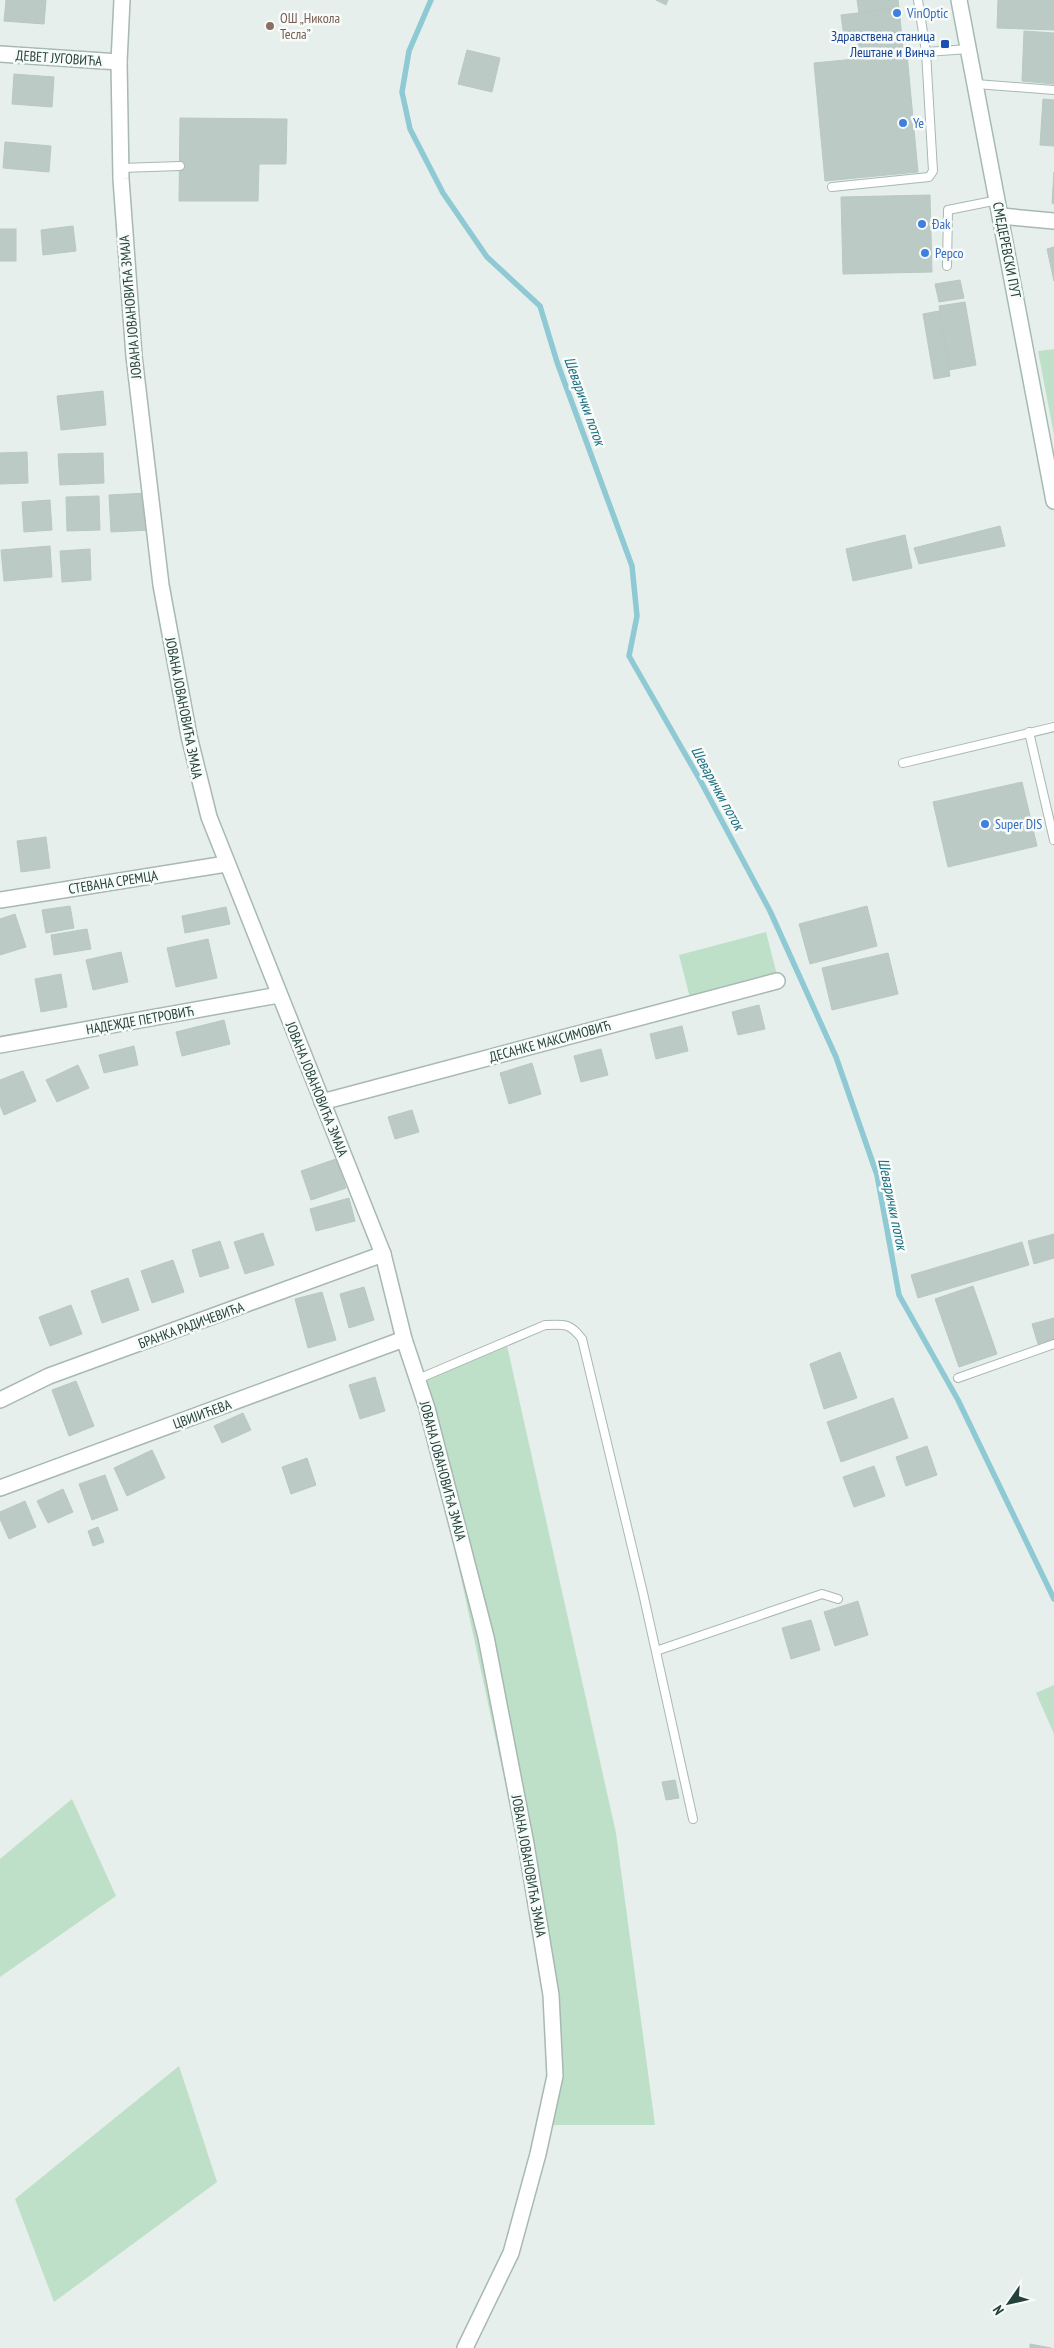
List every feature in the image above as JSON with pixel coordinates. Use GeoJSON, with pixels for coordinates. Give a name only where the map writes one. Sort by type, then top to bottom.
{"type":"FeatureCollection","features":[{"type":"Feature","properties":{"kind":"street","name":"ЈОВАНА ЈОВАНОВИЋА ЗМАЈА"},"geometry":{"type":"LineString","coordinates":[[122,0],[119,62],[120,168],[123,229],[134,356],[161,585],[201,792],[226,864],[383,1254],[404,1340],[418,1379],[486,1637],[526,1844],[552,2004],[555,2076],[538,2154],[511,2253],[465,2348]]}},
{"type":"Feature","properties":{"kind":"street","name":"СМЕДЕРЕВСКИ ПУТ"},"geometry":{"type":"LineString","coordinates":[[959,0],[1054,500]]}},
{"type":"Feature","properties":{"kind":"street","name":"ДЕВЕТ ЈУГОВИЋА"},"geometry":{"type":"LineString","coordinates":[[0,54],[119,62]]}},
{"type":"Feature","properties":{"kind":"street"},"geometry":{"type":"LineString","coordinates":[[1001,216],[1054,221]]}},
{"type":"Feature","properties":{"kind":"street","name":"СТЕВАНА СРЕМЦА"},"geometry":{"type":"LineString","coordinates":[[0,900],[226,864]]}},
{"type":"Feature","properties":{"kind":"street","name":"ДЕСАНКЕ МАКСИМОВИЋ"},"geometry":{"type":"LineString","coordinates":[[322,1102],[777,981]]}},
{"type":"Feature","properties":{"kind":"street","name":"НАДЕЖДЕ ПЕТРОВИЋ"},"geometry":{"type":"LineString","coordinates":[[0,1045],[279,995]]}},
{"type":"Feature","properties":{"kind":"street","name":"БРАНКА РАДИЧЕВИЋА"},"geometry":{"type":"LineString","coordinates":[[0,1400],[49,1376],[383,1254]]}},
{"type":"Feature","properties":{"kind":"street","name":"ЦВИЈИЋЕВА"},"geometry":{"type":"LineString","coordinates":[[0,1488],[404,1340]]}},
{"type":"Feature","properties":{"kind":"lane"},"geometry":{"type":"LineString","coordinates":[[832,187],[929,177],[933,171],[926,52],[918,0]]}},
{"type":"Feature","properties":{"kind":"lane"},"geometry":{"type":"LineString","coordinates":[[926,52],[969,49]]}},
{"type":"Feature","properties":{"kind":"lane"},"geometry":{"type":"LineString","coordinates":[[976,84],[1054,90]]}},
{"type":"Feature","properties":{"kind":"lane"},"geometry":{"type":"LineString","coordinates":[[120,168],[180,166]]}},
{"type":"Feature","properties":{"kind":"lane"},"geometry":{"type":"LineString","coordinates":[[947,266],[948,210],[998,200]]}},
{"type":"Feature","properties":{"kind":"lane"},"geometry":{"type":"LineString","coordinates":[[903,763],[1054,726]]}},
{"type":"Feature","properties":{"kind":"lane"},"geometry":{"type":"LineString","coordinates":[[1029,732],[1054,840]]}},
{"type":"Feature","properties":{"kind":"lane"},"geometry":{"type":"LineString","coordinates":[[418,1379],[545,1325],[566,1324],[577,1332],[582,1339],[656,1651],[693,1819]]}},
{"type":"Feature","properties":{"kind":"lane"},"geometry":{"type":"LineString","coordinates":[[958,1378],[1054,1344]]}},
{"type":"Feature","properties":{"kind":"lane"},"geometry":{"type":"LineString","coordinates":[[656,1651],[822,1594],[838,1600]]}},
{"type":"Feature","properties":{"kind":"green space"},"geometry":{"type":"Polygon","coordinates":[[[1054,349],[1054,435],[1038,351],[1054,349]]]}},
{"type":"Feature","properties":{"kind":"green space"},"geometry":{"type":"Polygon","coordinates":[[[766,932],[777,975],[690,998],[679,955],[766,932]]]}},
{"type":"Feature","properties":{"kind":"green space"},"geometry":{"type":"Polygon","coordinates":[[[506,1341],[616,1833],[655,2125],[544,2125],[551,1995],[418,1379],[506,1341]]]}},
{"type":"Feature","properties":{"kind":"green space"},"geometry":{"type":"Polygon","coordinates":[[[1054,1685],[1054,1734],[1036,1693],[1054,1685]]]}},
{"type":"Feature","properties":{"kind":"green space"},"geometry":{"type":"Polygon","coordinates":[[[72,1799],[116,1896],[0,1977],[0,1859],[72,1799]]]}},
{"type":"Feature","properties":{"kind":"green space"},"geometry":{"type":"Polygon","coordinates":[[[179,2066],[217,2182],[54,2302],[15,2199],[179,2066]]]}},
{"type":"Feature","properties":{"kind":"building"},"geometry":{"type":"Polygon","coordinates":[[[6,0],[46,0],[44,24],[4,21],[6,0]]]}},
{"type":"Feature","properties":{"kind":"building"},"geometry":{"type":"Polygon","coordinates":[[[656,0],[668,0],[666,5],[656,0]]]}},
{"type":"Feature","properties":{"kind":"building"},"geometry":{"type":"Polygon","coordinates":[[[857,0],[898,0],[899,8],[859,13],[857,0]]]}},
{"type":"Feature","properties":{"kind":"building"},"geometry":{"type":"Polygon","coordinates":[[[998,0],[1054,0],[1054,30],[997,28],[998,0]]]}},
{"type":"Feature","properties":{"kind":"building"},"geometry":{"type":"Polygon","coordinates":[[[899,8],[903,48],[859,53],[857,36],[844,37],[841,15],[899,8]]]}},
{"type":"Feature","properties":{"kind":"building"},"geometry":{"type":"Polygon","coordinates":[[[1024,31],[1054,33],[1054,84],[1022,81],[1024,31]]]}},
{"type":"Feature","properties":{"kind":"building"},"geometry":{"type":"Polygon","coordinates":[[[467,50],[500,58],[492,92],[458,84],[467,50]]]}},
{"type":"Feature","properties":{"kind":"building"},"geometry":{"type":"Polygon","coordinates":[[[907,54],[918,172],[825,181],[814,63],[907,54]]]}},
{"type":"Feature","properties":{"kind":"building"},"geometry":{"type":"Polygon","coordinates":[[[14,74],[54,77],[52,107],[12,104],[14,74]]]}},
{"type":"Feature","properties":{"kind":"building"},"geometry":{"type":"Polygon","coordinates":[[[1043,99],[1054,100],[1054,146],[1040,145],[1043,99]]]}},
{"type":"Feature","properties":{"kind":"building"},"geometry":{"type":"Polygon","coordinates":[[[180,118],[287,119],[286,164],[259,164],[258,201],[179,201],[180,118]]]}},
{"type":"Feature","properties":{"kind":"building"},"geometry":{"type":"Polygon","coordinates":[[[5,142],[51,146],[49,172],[3,168],[5,142]]]}},
{"type":"Feature","properties":{"kind":"building"},"geometry":{"type":"Polygon","coordinates":[[[1054,172],[1054,204],[1052,203],[1054,172]]]}},
{"type":"Feature","properties":{"kind":"building"},"geometry":{"type":"Polygon","coordinates":[[[930,195],[932,272],[843,274],[841,197],[930,195]]]}},
{"type":"Feature","properties":{"kind":"building"},"geometry":{"type":"Polygon","coordinates":[[[73,226],[76,251],[43,255],[41,230],[73,226]]]}},
{"type":"Feature","properties":{"kind":"building"},"geometry":{"type":"Polygon","coordinates":[[[0,229],[16,229],[16,261],[0,261],[0,229]]]}},
{"type":"Feature","properties":{"kind":"building"},"geometry":{"type":"Polygon","coordinates":[[[1054,247],[1054,281],[1047,249],[1054,247]]]}},
{"type":"Feature","properties":{"kind":"building"},"geometry":{"type":"Polygon","coordinates":[[[960,280],[964,298],[939,302],[935,284],[960,280]]]}},
{"type":"Feature","properties":{"kind":"building"},"geometry":{"type":"Polygon","coordinates":[[[965,302],[976,365],[949,370],[939,306],[965,302]]]}},
{"type":"Feature","properties":{"kind":"building"},"geometry":{"type":"Polygon","coordinates":[[[939,311],[950,376],[934,379],[923,314],[939,311]]]}},
{"type":"Feature","properties":{"kind":"building"},"geometry":{"type":"Polygon","coordinates":[[[103,391],[106,425],[61,430],[57,396],[103,391]]]}},
{"type":"Feature","properties":{"kind":"building"},"geometry":{"type":"Polygon","coordinates":[[[27,452],[28,483],[0,484],[0,453],[27,452]]]}},
{"type":"Feature","properties":{"kind":"building"},"geometry":{"type":"Polygon","coordinates":[[[103,453],[104,483],[60,485],[58,454],[103,453]]]}},
{"type":"Feature","properties":{"kind":"building"},"geometry":{"type":"Polygon","coordinates":[[[148,493],[150,530],[111,532],[109,495],[148,493]]]}},
{"type":"Feature","properties":{"kind":"building"},"geometry":{"type":"Polygon","coordinates":[[[99,496],[100,530],[67,531],[66,497],[99,496]]]}},
{"type":"Feature","properties":{"kind":"building"},"geometry":{"type":"Polygon","coordinates":[[[50,500],[52,530],[24,532],[22,502],[50,500]]]}},
{"type":"Feature","properties":{"kind":"building"},"geometry":{"type":"Polygon","coordinates":[[[1000,526],[1005,546],[919,564],[914,548],[1000,526]]]}},
{"type":"Feature","properties":{"kind":"building"},"geometry":{"type":"Polygon","coordinates":[[[905,535],[912,568],[853,581],[846,549],[905,535]]]}},
{"type":"Feature","properties":{"kind":"building"},"geometry":{"type":"Polygon","coordinates":[[[50,546],[52,577],[4,581],[1,550],[50,546]]]}},
{"type":"Feature","properties":{"kind":"building"},"geometry":{"type":"Polygon","coordinates":[[[90,549],[91,580],[62,582],[60,551],[90,549]]]}},
{"type":"Feature","properties":{"kind":"building","name":"Super DIS"},"geometry":{"type":"Polygon","coordinates":[[[1022,782],[1037,846],[948,867],[933,802],[1022,782]]]}},
{"type":"Feature","properties":{"kind":"building"},"geometry":{"type":"Polygon","coordinates":[[[46,837],[50,868],[21,872],[17,841],[46,837]]]}},
{"type":"Feature","properties":{"kind":"building"},"geometry":{"type":"Polygon","coordinates":[[[70,906],[74,928],[46,933],[42,910],[70,906]]]}},
{"type":"Feature","properties":{"kind":"building"},"geometry":{"type":"Polygon","coordinates":[[[867,906],[877,946],[810,964],[799,924],[867,906]]]}},
{"type":"Feature","properties":{"kind":"building"},"geometry":{"type":"Polygon","coordinates":[[[226,907],[230,924],[185,933],[182,916],[226,907]]]}},
{"type":"Feature","properties":{"kind":"building"},"geometry":{"type":"Polygon","coordinates":[[[15,914],[26,947],[0,955],[0,919],[15,914]]]}},
{"type":"Feature","properties":{"kind":"building"},"geometry":{"type":"Polygon","coordinates":[[[87,929],[91,949],[54,955],[51,935],[87,929]]]}},
{"type":"Feature","properties":{"kind":"building"},"geometry":{"type":"Polygon","coordinates":[[[208,939],[217,978],[176,987],[167,948],[208,939]]]}},
{"type":"Feature","properties":{"kind":"building"},"geometry":{"type":"Polygon","coordinates":[[[121,952],[128,982],[93,990],[86,960],[121,952]]]}},
{"type":"Feature","properties":{"kind":"building"},"geometry":{"type":"Polygon","coordinates":[[[888,953],[898,994],[832,1010],[822,968],[888,953]]]}},
{"type":"Feature","properties":{"kind":"building"},"geometry":{"type":"Polygon","coordinates":[[[61,974],[67,1007],[41,1012],[35,979],[61,974]]]}},
{"type":"Feature","properties":{"kind":"building"},"geometry":{"type":"Polygon","coordinates":[[[759,1005],[765,1029],[738,1035],[732,1012],[759,1005]]]}},
{"type":"Feature","properties":{"kind":"building"},"geometry":{"type":"Polygon","coordinates":[[[224,1020],[230,1044],[182,1056],[176,1032],[224,1020]]]}},
{"type":"Feature","properties":{"kind":"building"},"geometry":{"type":"Polygon","coordinates":[[[682,1026],[688,1051],[656,1059],[650,1034],[682,1026]]]}},
{"type":"Feature","properties":{"kind":"building"},"geometry":{"type":"Polygon","coordinates":[[[134,1046],[138,1065],[104,1073],[99,1055],[134,1046]]]}},
{"type":"Feature","properties":{"kind":"building"},"geometry":{"type":"Polygon","coordinates":[[[601,1049],[608,1075],[581,1082],[574,1056],[601,1049]]]}},
{"type":"Feature","properties":{"kind":"building"},"geometry":{"type":"Polygon","coordinates":[[[532,1063],[541,1094],[509,1104],[500,1073],[532,1063]]]}},
{"type":"Feature","properties":{"kind":"building"},"geometry":{"type":"Polygon","coordinates":[[[78,1065],[89,1088],[57,1102],[46,1080],[78,1065]]]}},
{"type":"Feature","properties":{"kind":"building"},"geometry":{"type":"Polygon","coordinates":[[[23,1071],[36,1101],[4,1115],[0,1105],[0,1080],[23,1071]]]}},
{"type":"Feature","properties":{"kind":"building"},"geometry":{"type":"Polygon","coordinates":[[[412,1110],[419,1132],[395,1139],[388,1117],[412,1110]]]}},
{"type":"Feature","properties":{"kind":"building"},"geometry":{"type":"Polygon","coordinates":[[[336,1159],[346,1188],[311,1200],[301,1171],[336,1159]]]}},
{"type":"Feature","properties":{"kind":"building"},"geometry":{"type":"Polygon","coordinates":[[[349,1198],[355,1221],[316,1231],[310,1209],[349,1198]]]}},
{"type":"Feature","properties":{"kind":"building"},"geometry":{"type":"Polygon","coordinates":[[[263,1233],[274,1265],[245,1274],[234,1242],[263,1233]]]}},
{"type":"Feature","properties":{"kind":"building"},"geometry":{"type":"Polygon","coordinates":[[[1054,1234],[1054,1258],[1034,1264],[1028,1241],[1054,1234]]]}},
{"type":"Feature","properties":{"kind":"building"},"geometry":{"type":"Polygon","coordinates":[[[220,1241],[229,1268],[200,1277],[192,1250],[220,1241]]]}},
{"type":"Feature","properties":{"kind":"building"},"geometry":{"type":"Polygon","coordinates":[[[1022,1242],[1029,1265],[918,1298],[911,1275],[1022,1242]]]}},
{"type":"Feature","properties":{"kind":"building"},"geometry":{"type":"Polygon","coordinates":[[[173,1260],[184,1292],[152,1303],[141,1271],[173,1260]]]}},
{"type":"Feature","properties":{"kind":"building"},"geometry":{"type":"Polygon","coordinates":[[[128,1278],[139,1310],[102,1323],[91,1291],[128,1278]]]}},
{"type":"Feature","properties":{"kind":"building"},"geometry":{"type":"Polygon","coordinates":[[[973,1286],[997,1354],[959,1367],[935,1299],[973,1286]]]}},
{"type":"Feature","properties":{"kind":"building"},"geometry":{"type":"Polygon","coordinates":[[[364,1287],[374,1320],[349,1328],[340,1294],[364,1287]]]}},
{"type":"Feature","properties":{"kind":"building"},"geometry":{"type":"Polygon","coordinates":[[[322,1292],[336,1340],[308,1348],[295,1299],[322,1292]]]}},
{"type":"Feature","properties":{"kind":"building"},"geometry":{"type":"Polygon","coordinates":[[[71,1305],[82,1334],[50,1346],[39,1317],[71,1305]]]}},
{"type":"Feature","properties":{"kind":"building"},"geometry":{"type":"Polygon","coordinates":[[[1054,1318],[1054,1339],[1038,1344],[1032,1324],[1054,1318]]]}},
{"type":"Feature","properties":{"kind":"building"},"geometry":{"type":"Polygon","coordinates":[[[840,1352],[857,1398],[824,1409],[810,1364],[840,1352]]]}},
{"type":"Feature","properties":{"kind":"building"},"geometry":{"type":"Polygon","coordinates":[[[375,1377],[385,1411],[360,1419],[349,1385],[375,1377]]]}},
{"type":"Feature","properties":{"kind":"building"},"geometry":{"type":"Polygon","coordinates":[[[76,1381],[94,1426],[69,1436],[52,1390],[76,1381]]]}},
{"type":"Feature","properties":{"kind":"building"},"geometry":{"type":"Polygon","coordinates":[[[893,1398],[908,1438],[841,1462],[827,1422],[893,1398]]]}},
{"type":"Feature","properties":{"kind":"building"},"geometry":{"type":"Polygon","coordinates":[[[243,1413],[251,1430],[222,1443],[214,1426],[243,1413]]]}},
{"type":"Feature","properties":{"kind":"building"},"geometry":{"type":"Polygon","coordinates":[[[927,1446],[937,1475],[906,1486],[896,1457],[927,1446]]]}},
{"type":"Feature","properties":{"kind":"building"},"geometry":{"type":"Polygon","coordinates":[[[152,1450],[165,1478],[127,1496],[114,1468],[152,1450]]]}},
{"type":"Feature","properties":{"kind":"building"},"geometry":{"type":"Polygon","coordinates":[[[307,1458],[316,1485],[291,1494],[282,1467],[307,1458]]]}},
{"type":"Feature","properties":{"kind":"building"},"geometry":{"type":"Polygon","coordinates":[[[874,1466],[885,1496],[854,1507],[843,1477],[874,1466]]]}},
{"type":"Feature","properties":{"kind":"building"},"geometry":{"type":"Polygon","coordinates":[[[105,1475],[118,1510],[92,1520],[79,1484],[105,1475]]]}},
{"type":"Feature","properties":{"kind":"building"},"geometry":{"type":"Polygon","coordinates":[[[63,1489],[73,1512],[48,1523],[37,1501],[63,1489]]]}},
{"type":"Feature","properties":{"kind":"building"},"geometry":{"type":"Polygon","coordinates":[[[25,1501],[36,1527],[9,1539],[0,1519],[0,1512],[25,1501]]]}},
{"type":"Feature","properties":{"kind":"building"},"geometry":{"type":"Polygon","coordinates":[[[98,1527],[104,1542],[93,1546],[88,1531],[98,1527]]]}},
{"type":"Feature","properties":{"kind":"building"},"geometry":{"type":"Polygon","coordinates":[[[858,1601],[868,1635],[835,1646],[824,1612],[858,1601]]]}},
{"type":"Feature","properties":{"kind":"building"},"geometry":{"type":"Polygon","coordinates":[[[811,1620],[820,1650],[791,1659],[782,1628],[811,1620]]]}},
{"type":"Feature","properties":{"kind":"building"},"geometry":{"type":"Polygon","coordinates":[[[675,1780],[679,1798],[666,1800],[662,1782],[675,1780]]]}},
{"type":"Feature","properties":{"kind":"building"},"geometry":{"type":"Polygon","coordinates":[[[1030,2344],[1051,2348],[1030,2348],[1030,2344]]]}},
{"type":"Feature","properties":{"kind":"waterway","name":"Шеварички поток"},"geometry":{"type":"LineString","coordinates":[[431,0],[409,51],[402,92],[410,129],[443,193],[487,257],[540,306],[557,362],[632,566],[637,616],[629,656],[700,780],[770,911],[836,1057],[877,1175],[899,1295],[958,1400],[1054,1599]]}},
{"type":"Feature","properties":{"kind":"place","name":"VinOptic"},"geometry":{"type":"Point","coordinates":[897,13]}},
{"type":"Feature","properties":{"kind":"place","name":"ОШ „Никола Тесла”"},"geometry":{"type":"Point","coordinates":[270,26]}},
{"type":"Feature","properties":{"kind":"place","name":"Здравствена станица Лештане и Винча"},"geometry":{"type":"Point","coordinates":[945,44]}},
{"type":"Feature","properties":{"kind":"place","name":"Ye"},"geometry":{"type":"Point","coordinates":[903,123]}},
{"type":"Feature","properties":{"kind":"place","name":"Đak"},"geometry":{"type":"Point","coordinates":[922,224]}},
{"type":"Feature","properties":{"kind":"place","name":"Pepco"},"geometry":{"type":"Point","coordinates":[925,253]}},
{"type":"Feature","properties":{"kind":"place","name":"Super DIS"},"geometry":{"type":"Point","coordinates":[985,824]}}]}
